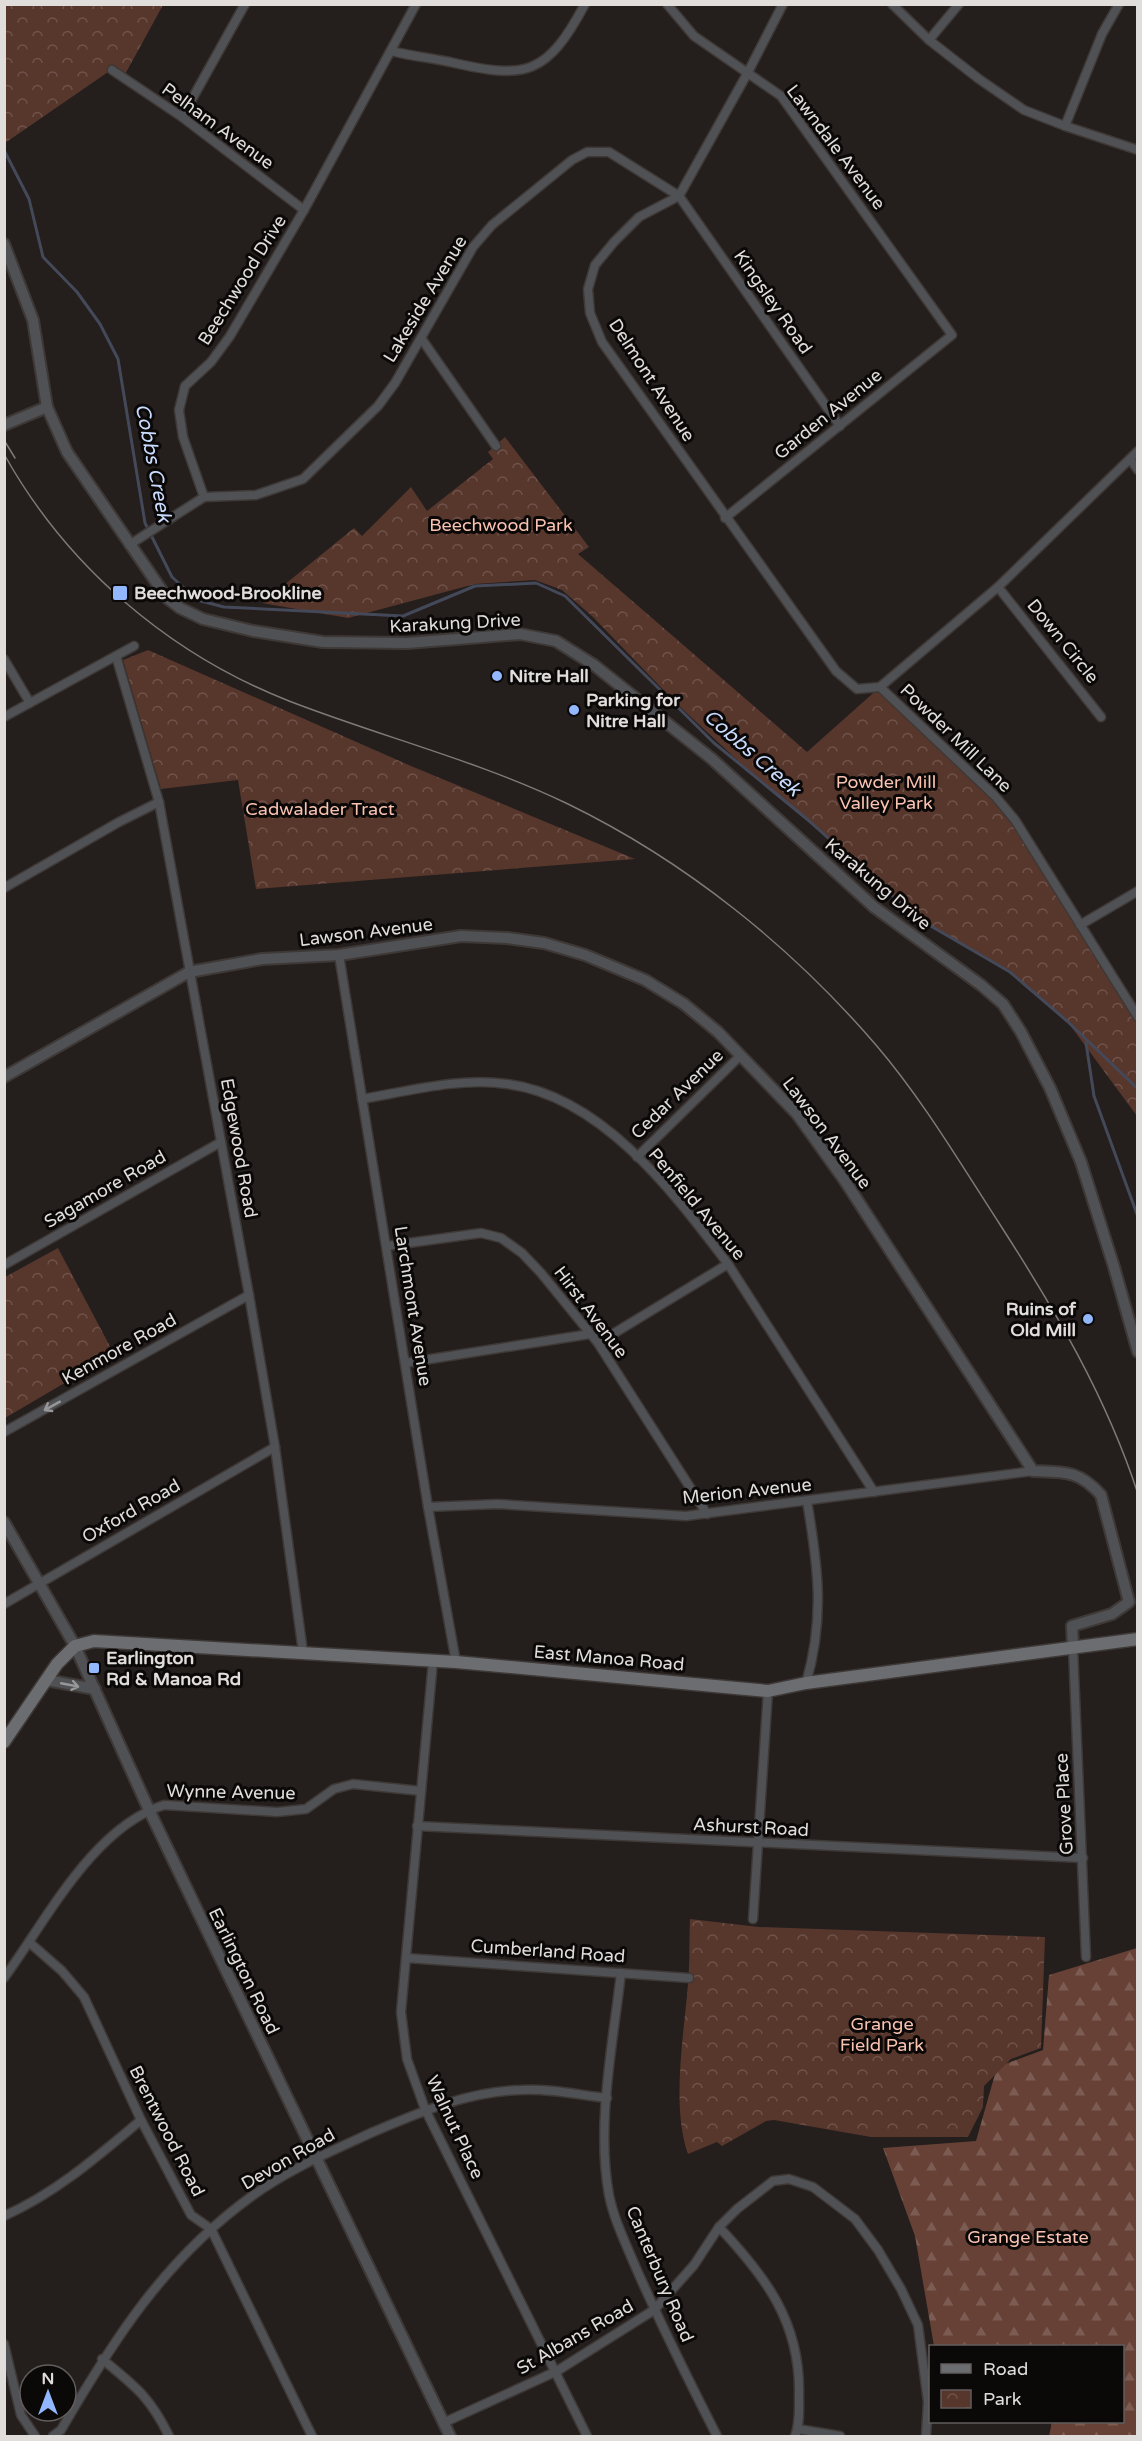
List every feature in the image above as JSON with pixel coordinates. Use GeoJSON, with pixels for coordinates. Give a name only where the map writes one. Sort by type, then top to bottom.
{"type":"FeatureCollection","features":[{"type":"Feature","properties":{"kind":"main road","name":"East Manoa Road"},"geometry":{"type":"LineString","coordinates":[[75,1646],[94,1641],[303,1652],[456,1662],[768,1691],[806,1683],[1137,1639]]}},
{"type":"Feature","properties":{"kind":"main road"},"geometry":{"type":"LineString","coordinates":[[4,1742],[57,1664],[75,1646]]}},
{"type":"Feature","properties":{"kind":"street"},"geometry":{"type":"LineString","coordinates":[[182,117],[245,4]]}},
{"type":"Feature","properties":{"kind":"street","name":"Beechwood Drive"},"geometry":{"type":"LineString","coordinates":[[204,496],[183,437],[179,410],[185,386],[211,362],[230,336],[304,210],[416,4]]}},
{"type":"Feature","properties":{"kind":"street"},"geometry":{"type":"LineString","coordinates":[[391,51],[486,70],[522,72],[552,55],[572,30],[585,4]]}},
{"type":"Feature","properties":{"kind":"street","name":"Lawndale Avenue"},"geometry":{"type":"LineString","coordinates":[[667,4],[694,36],[781,96],[952,335]]}},
{"type":"Feature","properties":{"kind":"street"},"geometry":{"type":"LineString","coordinates":[[679,196],[783,4]]}},
{"type":"Feature","properties":{"kind":"street"},"geometry":{"type":"LineString","coordinates":[[892,4],[929,40],[1024,110],[1137,150]]}},
{"type":"Feature","properties":{"kind":"street"},"geometry":{"type":"LineString","coordinates":[[929,40],[959,4]]}},
{"type":"Feature","properties":{"kind":"street"},"geometry":{"type":"LineString","coordinates":[[1065,126],[1102,34],[1119,4]]}},
{"type":"Feature","properties":{"kind":"street","name":"Pelham Avenue"},"geometry":{"type":"LineString","coordinates":[[112,70],[182,117],[304,210]]}},
{"type":"Feature","properties":{"kind":"street","name":"Lakeside Avenue"},"geometry":{"type":"LineString","coordinates":[[204,496],[256,495],[303,479],[378,406],[421,338],[472,247],[492,225],[572,160],[587,152],[609,152],[679,196]]}},
{"type":"Feature","properties":{"kind":"street","name":"Kingsley Road"},"geometry":{"type":"LineString","coordinates":[[679,196],[840,426]]}},
{"type":"Feature","properties":{"kind":"street","name":"Delmont Avenue"},"geometry":{"type":"LineString","coordinates":[[679,196],[639,217],[614,242],[595,266],[588,289],[591,314],[602,342],[836,671],[857,689],[880,687]]}},
{"type":"Feature","properties":{"kind":"street","name":"Karakung Drive"},"geometry":{"type":"LineString","coordinates":[[4,244],[33,320],[47,407],[67,452],[134,542],[167,597],[180,608],[203,619],[252,631],[323,642],[407,643],[520,634],[556,641],[603,672],[712,759],[874,907],[966,973],[1003,1004],[1021,1032],[1050,1088],[1081,1162],[1114,1267],[1137,1352]]}},
{"type":"Feature","properties":{"kind":"street","name":"Garden Avenue"},"geometry":{"type":"LineString","coordinates":[[725,518],[952,335]]}},
{"type":"Feature","properties":{"kind":"street"},"geometry":{"type":"LineString","coordinates":[[421,338],[496,446]]}},
{"type":"Feature","properties":{"kind":"street"},"geometry":{"type":"LineString","coordinates":[[4,425],[47,407]]}},
{"type":"Feature","properties":{"kind":"street","name":"Powder Mill Lane"},"geometry":{"type":"LineString","coordinates":[[1137,451],[998,587],[880,687],[995,796],[1015,820],[1137,1017]]}},
{"type":"Feature","properties":{"kind":"street"},"geometry":{"type":"LineString","coordinates":[[1130,459],[1137,470]]}},
{"type":"Feature","properties":{"kind":"street"},"geometry":{"type":"LineString","coordinates":[[134,542],[204,496]]}},
{"type":"Feature","properties":{"kind":"street","name":"Down Circle"},"geometry":{"type":"LineString","coordinates":[[998,587],[1101,717]]}},
{"type":"Feature","properties":{"kind":"street"},"geometry":{"type":"LineString","coordinates":[[4,717],[134,646]]}},
{"type":"Feature","properties":{"kind":"street","name":"Edgewood Road"},"geometry":{"type":"LineString","coordinates":[[116,656],[159,802],[275,1448],[303,1652]]}},
{"type":"Feature","properties":{"kind":"street"},"geometry":{"type":"LineString","coordinates":[[4,659],[30,703]]}},
{"type":"Feature","properties":{"kind":"street"},"geometry":{"type":"LineString","coordinates":[[4,888],[119,822],[159,802]]}},
{"type":"Feature","properties":{"kind":"street"},"geometry":{"type":"LineString","coordinates":[[1080,925],[1137,891]]}},
{"type":"Feature","properties":{"kind":"street","name":"Lawson Avenue"},"geometry":{"type":"LineString","coordinates":[[4,1077],[189,972],[262,959],[339,955],[461,936],[507,938],[544,943],[585,955],[645,980],[684,1004],[718,1032],[796,1114],[845,1180],[1033,1471]]}},
{"type":"Feature","properties":{"kind":"street","name":"Larchmont Avenue"},"geometry":{"type":"LineString","coordinates":[[339,955],[428,1507],[456,1662]]}},
{"type":"Feature","properties":{"kind":"street","name":"Cedar Avenue"},"geometry":{"type":"LineString","coordinates":[[637,1157],[741,1055]]}},
{"type":"Feature","properties":{"kind":"street","name":"Penfield Avenue"},"geometry":{"type":"LineString","coordinates":[[362,1099],[440,1086],[508,1084],[565,1102],[592,1119],[637,1157],[661,1181],[728,1264],[874,1492]]}},
{"type":"Feature","properties":{"kind":"street","name":"Sagamore Road"},"geometry":{"type":"LineString","coordinates":[[4,1265],[221,1142]]}},
{"type":"Feature","properties":{"kind":"street","name":"Hirst Avenue"},"geometry":{"type":"LineString","coordinates":[[387,1246],[481,1233],[501,1238],[522,1253],[598,1343],[707,1514]]}},
{"type":"Feature","properties":{"kind":"street"},"geometry":{"type":"LineString","coordinates":[[598,1343],[728,1264]]}},
{"type":"Feature","properties":{"kind":"street","name":"Kenmore Road"},"geometry":{"type":"LineString","coordinates":[[4,1432],[249,1295]]}},
{"type":"Feature","properties":{"kind":"street"},"geometry":{"type":"LineString","coordinates":[[405,1363],[591,1334]]}},
{"type":"Feature","properties":{"kind":"street","name":"Oxford Road"},"geometry":{"type":"LineString","coordinates":[[4,1604],[275,1448]]}},
{"type":"Feature","properties":{"kind":"street"},"geometry":{"type":"LineString","coordinates":[[1033,1471],[1071,1473],[1089,1482],[1101,1496],[1128,1596],[1129,1602],[1112,1614],[1072,1626],[1073,1648]]}},
{"type":"Feature","properties":{"kind":"street","name":"Merion Avenue"},"geometry":{"type":"LineString","coordinates":[[428,1507],[498,1504],[686,1516],[1033,1471]]}},
{"type":"Feature","properties":{"kind":"street"},"geometry":{"type":"LineString","coordinates":[[806,1683],[815,1652],[819,1613],[817,1560],[807,1501]]}},
{"type":"Feature","properties":{"kind":"street","name":"Earlington Road"},"geometry":{"type":"LineString","coordinates":[[4,1522],[75,1646],[149,1810],[450,2436]]}},
{"type":"Feature","properties":{"kind":"street","name":"Grove Place"},"geometry":{"type":"LineString","coordinates":[[1073,1648],[1086,1957]]}},
{"type":"Feature","properties":{"kind":"street","name":"Walnut Place"},"geometry":{"type":"LineString","coordinates":[[433,1661],[401,2012],[407,2059],[425,2109],[588,2436]]}},
{"type":"Feature","properties":{"kind":"street"},"geometry":{"type":"LineString","coordinates":[[46,1680],[94,1689]]}},
{"type":"Feature","properties":{"kind":"street"},"geometry":{"type":"LineString","coordinates":[[753,1919],[768,1691]]}},
{"type":"Feature","properties":{"kind":"street","name":"Wynne Avenue"},"geometry":{"type":"LineString","coordinates":[[4,1978],[74,1878],[104,1842],[149,1810],[164,1805],[277,1812],[306,1809],[334,1789],[353,1784],[421,1791]]}},
{"type":"Feature","properties":{"kind":"street","name":"Ashurst Road"},"geometry":{"type":"LineString","coordinates":[[417,1826],[1083,1858]]}},
{"type":"Feature","properties":{"kind":"street","name":"Brentwood Road"},"geometry":{"type":"LineString","coordinates":[[30,1943],[62,1971],[84,1997],[141,2120],[191,2215],[211,2229],[312,2436]]}},
{"type":"Feature","properties":{"kind":"street","name":"Cumberland Road"},"geometry":{"type":"LineString","coordinates":[[406,1958],[689,1978]]}},
{"type":"Feature","properties":{"kind":"street","name":"Canterbury Road"},"geometry":{"type":"LineString","coordinates":[[621,1973],[607,2098],[605,2156],[610,2196],[620,2230],[654,2310],[717,2436]]}},
{"type":"Feature","properties":{"kind":"street","name":"Devon Road"},"geometry":{"type":"LineString","coordinates":[[53,2436],[61,2430],[102,2359],[138,2308],[171,2267],[211,2229],[253,2195],[315,2158],[425,2109],[489,2093],[522,2089],[607,2098]]}},
{"type":"Feature","properties":{"kind":"street"},"geometry":{"type":"LineString","coordinates":[[4,2216],[26,2206],[81,2170],[141,2120]]}},
{"type":"Feature","properties":{"kind":"street","name":"St Albans Road"},"geometry":{"type":"LineString","coordinates":[[443,2423],[556,2371],[654,2310],[694,2265],[719,2227],[737,2209],[773,2181],[789,2179],[813,2187],[855,2218],[878,2250],[918,2325],[928,2402],[926,2436]]}},
{"type":"Feature","properties":{"kind":"street"},"geometry":{"type":"LineString","coordinates":[[719,2227],[746,2256],[773,2292],[792,2334],[799,2379],[796,2433],[840,2436]]}},
{"type":"Feature","properties":{"kind":"street"},"geometry":{"type":"LineString","coordinates":[[4,2344],[21,2415],[35,2436]]}},
{"type":"Feature","properties":{"kind":"street"},"geometry":{"type":"LineString","coordinates":[[102,2359],[138,2389],[156,2410],[169,2436]]}},
{"type":"Feature","properties":{"kind":"green space"},"geometry":{"type":"Polygon","coordinates":[[[5,5],[163,5],[123,78],[111,70],[5,143],[5,5]]]}},
{"type":"Feature","properties":{"kind":"green space","name":"Powder Mill Valley Park"},"geometry":{"type":"Polygon","coordinates":[[[505,437],[589,547],[578,554],[807,752],[880,687],[995,796],[1137,1017],[1137,1116],[1067,1021],[1010,972],[917,918],[831,841],[767,788],[677,704],[593,617],[562,590],[535,580],[475,584],[348,618],[262,603],[354,528],[362,536],[411,487],[427,511],[493,459],[488,452],[505,437]]]}},
{"type":"Feature","properties":{"kind":"green space","name":"Cadwalader Tract"},"geometry":{"type":"Polygon","coordinates":[[[148,650],[411,766],[635,859],[256,889],[238,780],[161,789],[123,660],[148,650]]]}},
{"type":"Feature","properties":{"kind":"green space"},"geometry":{"type":"Polygon","coordinates":[[[58,1248],[114,1354],[5,1418],[5,1277],[58,1248]]]}},
{"type":"Feature","properties":{"kind":"green space","name":"Grange Field Park"},"geometry":{"type":"Polygon","coordinates":[[[690,1919],[759,1927],[1045,1937],[1041,2048],[1011,2059],[984,2086],[983,2107],[968,2137],[871,2137],[774,2120],[766,2121],[722,2146],[717,2142],[688,2154],[683,2135],[679,2092],[689,1976],[690,1919]]]}},
{"type":"Feature","properties":{"kind":"green space","name":"Grange Estate"},"geometry":{"type":"Polygon","coordinates":[[[1137,1948],[1137,2436],[1049,2436],[1052,2423],[1124,2423],[1124,2345],[934,2345],[915,2236],[883,2148],[976,2141],[997,2067],[1043,2050],[1049,1975],[1137,1948]]]}},
{"type":"Feature","properties":{"kind":"waterway","name":"Cobbs Creek"},"geometry":{"type":"LineString","coordinates":[[4,150],[29,199],[43,257],[77,292],[100,324],[118,359],[145,523],[172,577],[197,600],[224,607],[403,616],[475,586],[536,583],[565,596],[714,743],[807,819],[917,918],[1010,972],[1067,1021],[1138,1089]]}},
{"type":"Feature","properties":{"kind":"waterway","name":"Cobbs Creek"},"geometry":{"type":"LineString","coordinates":[[1086,1043],[1094,1096],[1138,1217]]}},
{"type":"Feature","properties":{"kind":"tram line"},"geometry":{"type":"LineString","coordinates":[[4,440],[15,458]]}},
{"type":"Feature","properties":{"kind":"tram line"},"geometry":{"type":"LineString","coordinates":[[4,454],[29,495],[58,534],[90,569],[125,602],[163,632],[203,658],[245,682],[289,701],[465,762],[568,804],[654,852],[694,879],[772,940],[843,1009],[876,1045],[910,1088],[940,1132],[1020,1256],[1078,1354],[1111,1423],[1138,1494]]}},
{"type":"Feature","properties":{"kind":"place","name":"Beechwood-Brookline"},"geometry":{"type":"Point","coordinates":[120,593]}},
{"type":"Feature","properties":{"kind":"place","name":"Nitre Hall"},"geometry":{"type":"Point","coordinates":[497,676]}},
{"type":"Feature","properties":{"kind":"place","name":"Parking for Nitre Hall"},"geometry":{"type":"Point","coordinates":[574,710]}},
{"type":"Feature","properties":{"kind":"place","name":"Ruins of Old Mill"},"geometry":{"type":"Point","coordinates":[1088,1319]}},
{"type":"Feature","properties":{"kind":"place","name":"Earlington Rd & Manoa Rd"},"geometry":{"type":"Point","coordinates":[94,1668]}},
{"type":"Feature","properties":{"kind":"park label","name":"Beechwood Park"},"geometry":{"type":"Point","coordinates":[501,525]}}]}
